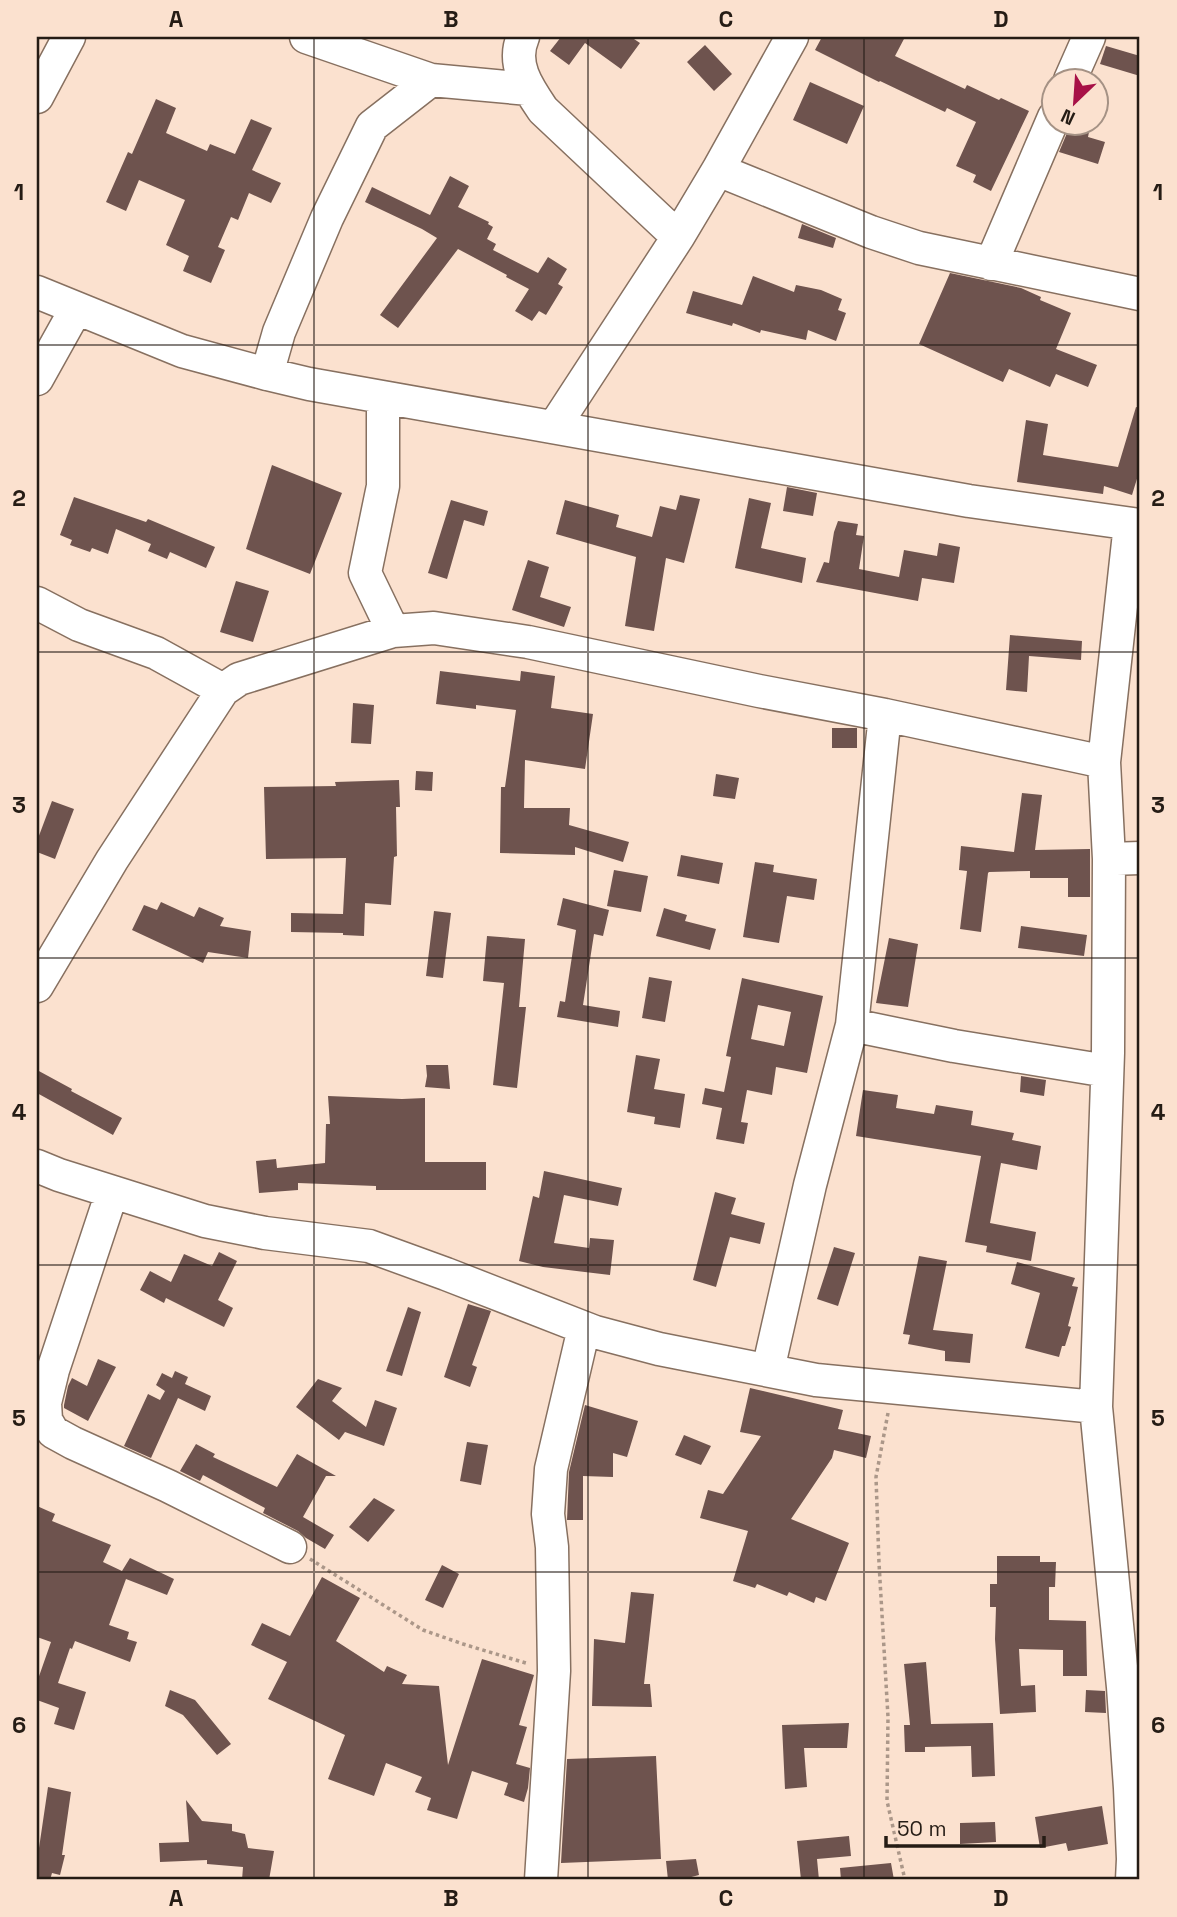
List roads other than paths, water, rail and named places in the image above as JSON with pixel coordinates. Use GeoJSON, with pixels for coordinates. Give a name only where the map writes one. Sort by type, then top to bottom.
{"type":"FeatureCollection","features":[{"type":"Feature","properties":{"kind":"street"},"geometry":{"type":"LineString","coordinates":[[37,97],[69,37]]}},
{"type":"Feature","properties":{"kind":"street"},"geometry":{"type":"LineString","coordinates":[[306,37],[431,80],[529,89]]}},
{"type":"Feature","properties":{"kind":"street"},"geometry":{"type":"LineString","coordinates":[[523,37],[520,44],[519,69],[543,110],[678,237]]}},
{"type":"Feature","properties":{"kind":"street"},"geometry":{"type":"LineString","coordinates":[[554,426],[678,237],[792,37]]}},
{"type":"Feature","properties":{"kind":"street"},"geometry":{"type":"LineString","coordinates":[[1076,66],[1089,37]]}},
{"type":"Feature","properties":{"kind":"street"},"geometry":{"type":"LineString","coordinates":[[267,374],[279,332],[322,230],[372,126],[431,80]]}},
{"type":"Feature","properties":{"kind":"street"},"geometry":{"type":"LineString","coordinates":[[991,264],[1047,136]]}},
{"type":"Feature","properties":{"kind":"street"},"geometry":{"type":"LineString","coordinates":[[718,170],[919,248],[1140,294]]}},
{"type":"Feature","properties":{"kind":"street"},"geometry":{"type":"LineString","coordinates":[[37,292],[182,351],[267,374],[383,398],[969,501],[1135,524],[1104,762],[1125,859],[1107,1071],[1096,1407],[1130,1656],[1132,1880]]}},
{"type":"Feature","properties":{"kind":"street"},"geometry":{"type":"LineString","coordinates":[[37,379],[76,309]]}},
{"type":"Feature","properties":{"kind":"street"},"geometry":{"type":"LineString","coordinates":[[383,398],[383,486],[365,573],[393,631]]}},
{"type":"Feature","properties":{"kind":"street"},"geometry":{"type":"LineString","coordinates":[[37,603],[79,625],[156,653],[223,691]]}},
{"type":"Feature","properties":{"kind":"street"},"geometry":{"type":"LineString","coordinates":[[37,986],[112,860],[223,691],[239,679],[393,631],[434,628],[528,642],[1104,762]]}},
{"type":"Feature","properties":{"kind":"street"},"geometry":{"type":"LineString","coordinates":[[768,1370],[810,1185],[852,1026],[885,715]]}},
{"type":"Feature","properties":{"kind":"street"},"geometry":{"type":"LineString","coordinates":[[852,1026],[1107,1071]]}},
{"type":"Feature","properties":{"kind":"street"},"geometry":{"type":"LineString","coordinates":[[37,1166],[205,1221],[259,1232],[369,1246],[446,1273],[584,1328],[659,1349],[816,1380],[1096,1407]]}},
{"type":"Feature","properties":{"kind":"street"},"geometry":{"type":"LineString","coordinates":[[112,1192],[53,1370],[41,1430],[53,1432],[168,1486],[290,1547]]}},
{"type":"Feature","properties":{"kind":"street"},"geometry":{"type":"LineString","coordinates":[[541,1880],[554,1671],[552,1547],[548,1514],[551,1469],[584,1328]]}}]}
